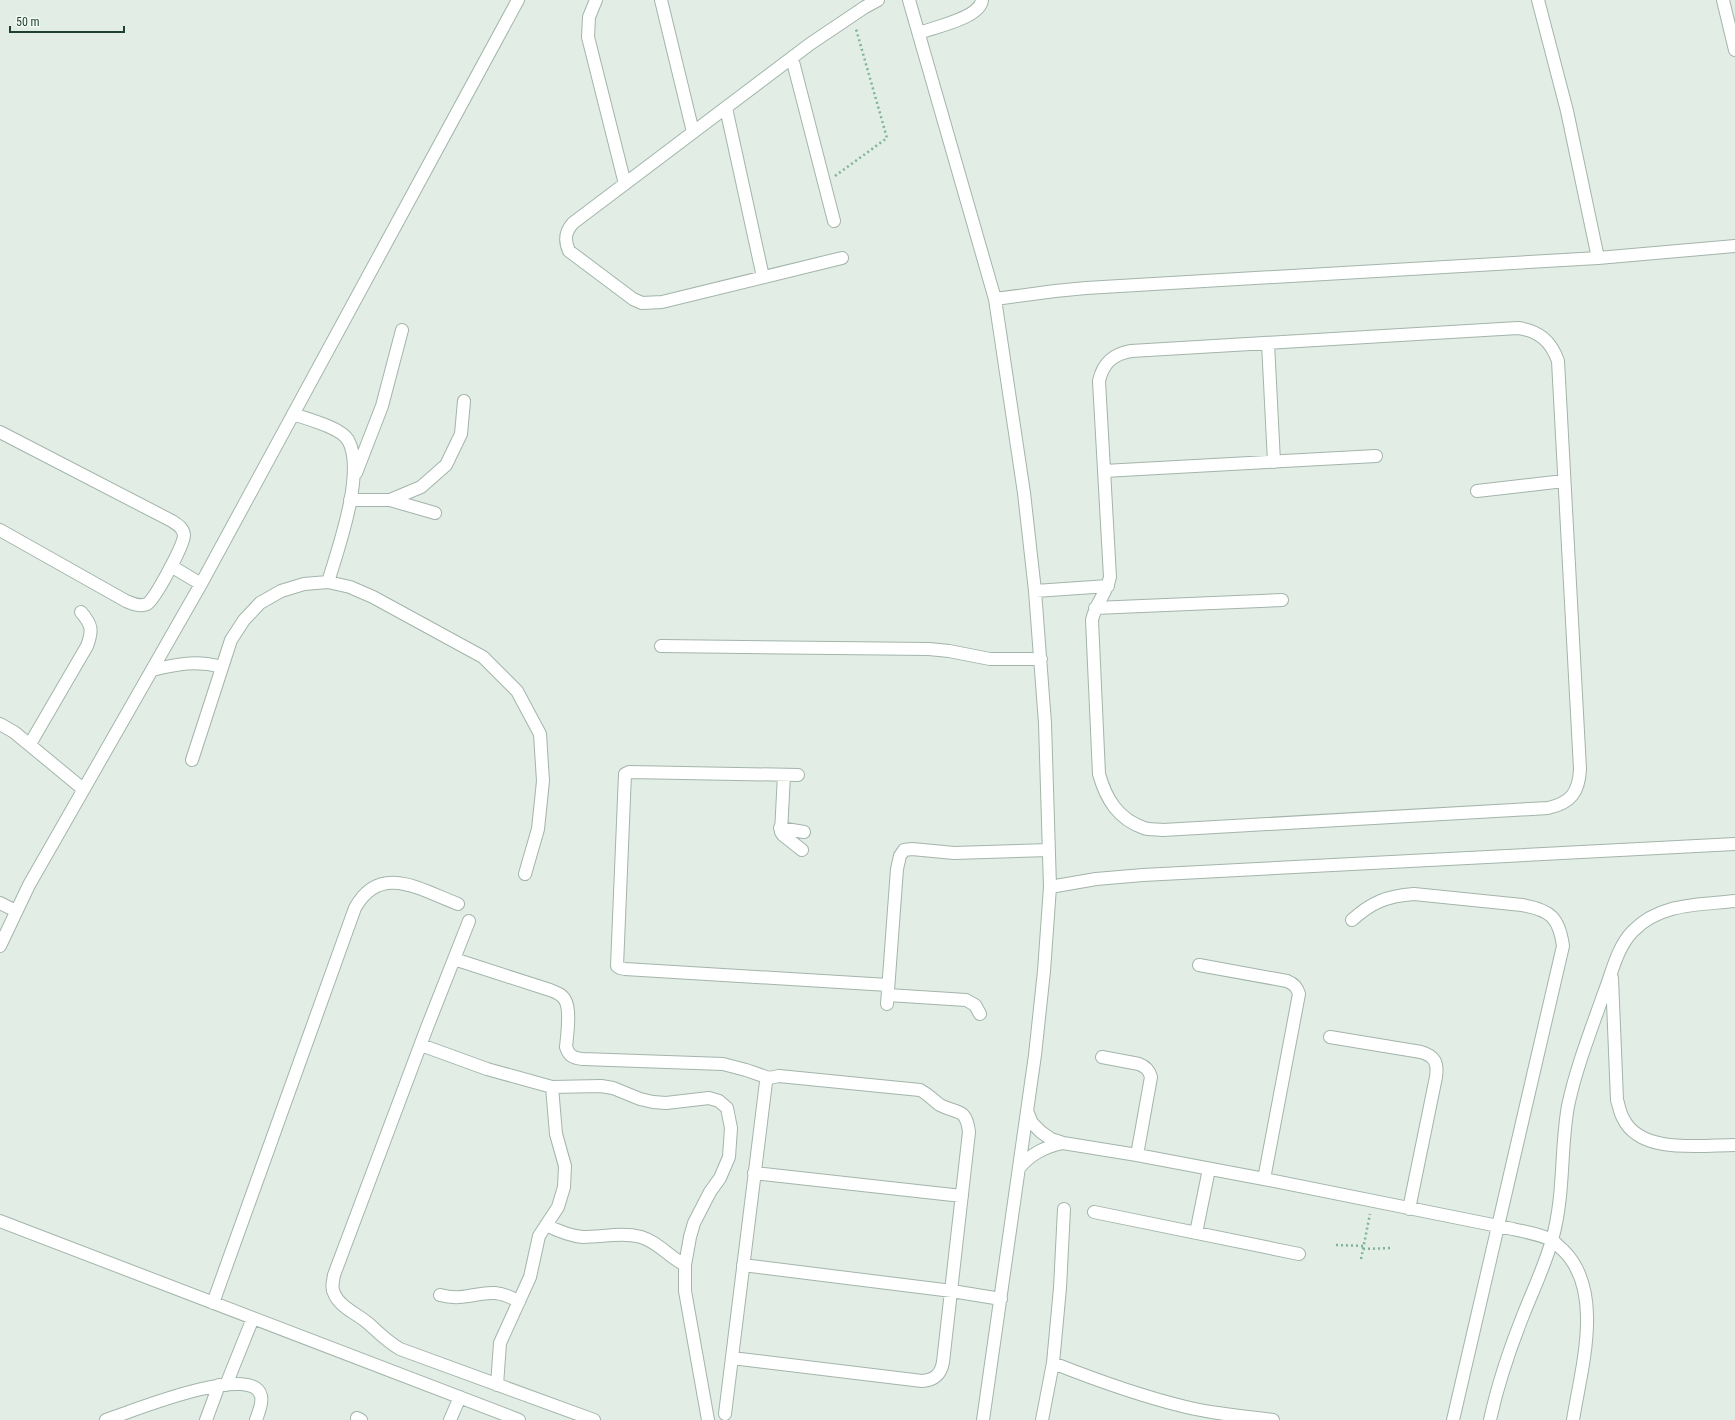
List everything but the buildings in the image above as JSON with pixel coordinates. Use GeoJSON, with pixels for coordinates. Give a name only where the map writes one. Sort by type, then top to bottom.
{"type":"FeatureCollection","features":[{"type":"Feature","properties":{"kind":"street"},"geometry":{"type":"LineString","coordinates":[[0,946],[29,886],[83,788],[201,584],[518,0]]}},
{"type":"Feature","properties":{"kind":"street"},"geometry":{"type":"LineString","coordinates":[[596,0],[589,17],[588,37],[625,184]]}},
{"type":"Feature","properties":{"kind":"street"},"geometry":{"type":"LineString","coordinates":[[662,0],[694,132]]}},
{"type":"Feature","properties":{"kind":"street"},"geometry":{"type":"LineString","coordinates":[[842,258],[662,302],[642,303],[624,294],[569,251],[565,236],[573,223],[792,58],[852,15],[878,0]]}},
{"type":"Feature","properties":{"kind":"street"},"geometry":{"type":"LineString","coordinates":[[909,0],[995,299],[1024,493],[1035,591],[1045,731],[1050,887],[1043,978],[1027,1111],[983,1420]]}},
{"type":"Feature","properties":{"kind":"street"},"geometry":{"type":"LineString","coordinates":[[919,33],[976,12],[982,4],[982,0]]}},
{"type":"Feature","properties":{"kind":"street"},"geometry":{"type":"LineString","coordinates":[[1538,0],[1567,111],[1598,258]]}},
{"type":"Feature","properties":{"kind":"street"},"geometry":{"type":"LineString","coordinates":[[1723,0],[1735,50]]}},
{"type":"Feature","properties":{"kind":"street"},"geometry":{"type":"LineString","coordinates":[[792,58],[834,221]]}},
{"type":"Feature","properties":{"kind":"street"},"geometry":{"type":"LineString","coordinates":[[726,108],[764,277]]}},
{"type":"Feature","properties":{"kind":"street"},"geometry":{"type":"LineString","coordinates":[[995,299],[1086,288],[1598,258],[1735,246]]}},
{"type":"Feature","properties":{"kind":"street"},"geometry":{"type":"LineString","coordinates":[[1518,328],[1540,334],[1548,341],[1554,350],[1558,361],[1580,769],[1579,780],[1575,791],[1569,800],[1559,806],[1537,808],[1163,830],[1144,828],[1128,820],[1114,808],[1104,792],[1099,774],[1092,632],[1092,620],[1095,608],[1108,586],[1110,577],[1099,381],[1101,372],[1106,363],[1113,357],[1131,351],[1268,343],[1518,328]]}},
{"type":"Feature","properties":{"kind":"street"},"geometry":{"type":"LineString","coordinates":[[353,479],[369,443],[382,406],[402,330]]}},
{"type":"Feature","properties":{"kind":"street"},"geometry":{"type":"LineString","coordinates":[[1268,343],[1274,462]]}},
{"type":"Feature","properties":{"kind":"street"},"geometry":{"type":"LineString","coordinates":[[390,500],[421,487],[446,465],[461,434],[464,401]]}},
{"type":"Feature","properties":{"kind":"street"},"geometry":{"type":"LineString","coordinates":[[293,414],[338,431],[347,440],[354,459],[350,500],[341,540],[328,582]]}},
{"type":"Feature","properties":{"kind":"street"},"geometry":{"type":"LineString","coordinates":[[0,432],[179,525],[184,536],[180,550],[153,599],[143,605],[137,605],[126,601],[0,530]]}},
{"type":"Feature","properties":{"kind":"street"},"geometry":{"type":"LineString","coordinates":[[1104,471],[1376,456]]}},
{"type":"Feature","properties":{"kind":"street"},"geometry":{"type":"LineString","coordinates":[[1477,491],[1564,481]]}},
{"type":"Feature","properties":{"kind":"street"},"geometry":{"type":"LineString","coordinates":[[350,500],[390,500],[435,513]]}},
{"type":"Feature","properties":{"kind":"street"},"geometry":{"type":"LineString","coordinates":[[171,566],[201,584]]}},
{"type":"Feature","properties":{"kind":"street"},"geometry":{"type":"LineString","coordinates":[[192,760],[231,640],[244,620],[260,603],[281,591],[304,584],[328,582],[350,587],[373,596],[483,657],[517,692],[540,734],[544,781],[538,829],[525,874]]}},
{"type":"Feature","properties":{"kind":"street"},"geometry":{"type":"LineString","coordinates":[[1035,591],[1108,586]]}},
{"type":"Feature","properties":{"kind":"street"},"geometry":{"type":"LineString","coordinates":[[1095,608],[1282,600]]}},
{"type":"Feature","properties":{"kind":"street"},"geometry":{"type":"LineString","coordinates":[[30,744],[87,646],[91,635],[91,627],[81,612]]}},
{"type":"Feature","properties":{"kind":"street"},"geometry":{"type":"LineString","coordinates":[[661,646],[929,649],[950,651],[990,659],[1040,659]]}},
{"type":"Feature","properties":{"kind":"street"},"geometry":{"type":"LineString","coordinates":[[152,670],[191,662],[207,663],[222,667]]}},
{"type":"Feature","properties":{"kind":"street"},"geometry":{"type":"LineString","coordinates":[[0,724],[30,744],[83,788]]}},
{"type":"Feature","properties":{"kind":"street"},"geometry":{"type":"LineString","coordinates":[[798,775],[629,772],[625,774],[617,966],[625,969],[888,995],[966,1000],[975,1005],[980,1014]]}},
{"type":"Feature","properties":{"kind":"street"},"geometry":{"type":"LineString","coordinates":[[784,775],[780,828],[783,835],[802,850]]}},
{"type":"Feature","properties":{"kind":"street"},"geometry":{"type":"LineString","coordinates":[[780,828],[804,832]]}},
{"type":"Feature","properties":{"kind":"street"},"geometry":{"type":"LineString","coordinates":[[1050,887],[1096,879],[1151,874],[1735,844]]}},
{"type":"Feature","properties":{"kind":"street"},"geometry":{"type":"LineString","coordinates":[[888,995],[897,869],[900,856],[904,850],[912,849],[954,853],[1049,850]]}},
{"type":"Feature","properties":{"kind":"street"},"geometry":{"type":"LineString","coordinates":[[213,1303],[355,908],[361,896],[383,882],[396,881],[458,904]]}},
{"type":"Feature","properties":{"kind":"street"},"geometry":{"type":"LineString","coordinates":[[1352,920],[1365,909],[1380,900],[1397,895],[1414,894],[1538,908],[1552,916],[1561,930],[1563,946],[1453,1420]]}},
{"type":"Feature","properties":{"kind":"street"},"geometry":{"type":"LineString","coordinates":[[1490,1420],[1503,1368],[1541,1274],[1552,1240],[1559,1210],[1568,1107],[1579,1064],[1620,950],[1632,932],[1647,918],[1666,909],[1735,901]]}},
{"type":"Feature","properties":{"kind":"street"},"geometry":{"type":"LineString","coordinates":[[0,903],[16,912]]}},
{"type":"Feature","properties":{"kind":"street"},"geometry":{"type":"LineString","coordinates":[[469,921],[334,1275],[332,1284],[333,1293],[338,1300],[370,1324],[384,1338],[400,1349],[594,1420]]}},
{"type":"Feature","properties":{"kind":"street"},"geometry":{"type":"LineString","coordinates":[[454,959],[550,990],[561,995],[565,1000],[567,1007],[566,1047],[568,1053],[572,1057],[583,1059],[723,1064],[769,1078],[779,1076],[920,1090],[928,1094],[939,1104],[958,1110],[966,1120],[968,1132],[952,1291],[942,1370],[937,1376],[930,1380],[922,1381],[732,1358]]}},
{"type":"Feature","properties":{"kind":"street"},"geometry":{"type":"LineString","coordinates":[[1199,965],[1287,981],[1298,988],[1299,994],[1264,1179]]}},
{"type":"Feature","properties":{"kind":"street"},"geometry":{"type":"LineString","coordinates":[[1612,972],[1617,1100],[1623,1119],[1636,1134],[1654,1143],[1673,1145],[1735,1145]]}},
{"type":"Feature","properties":{"kind":"street"},"geometry":{"type":"LineString","coordinates":[[1330,1038],[1421,1052],[1436,1060],[1438,1069],[1409,1209]]}},
{"type":"Feature","properties":{"kind":"street"},"geometry":{"type":"LineString","coordinates":[[421,1044],[487,1069],[552,1087],[601,1086],[613,1088],[640,1099],[666,1103],[709,1098],[719,1101],[727,1108],[731,1128],[729,1157],[720,1178],[707,1197],[694,1223],[685,1265],[685,1291],[708,1420]]}},
{"type":"Feature","properties":{"kind":"street"},"geometry":{"type":"LineString","coordinates":[[1102,1058],[1140,1064],[1149,1071],[1151,1077],[1136,1155]]}},
{"type":"Feature","properties":{"kind":"street"},"geometry":{"type":"LineString","coordinates":[[725,1414],[765,1086],[769,1078]]}},
{"type":"Feature","properties":{"kind":"street"},"geometry":{"type":"LineString","coordinates":[[497,1385],[500,1343],[530,1277],[540,1236],[558,1207],[562,1197],[565,1166],[556,1134],[552,1087]]}},
{"type":"Feature","properties":{"kind":"street"},"geometry":{"type":"LineString","coordinates":[[1027,1111],[1032,1123],[1040,1132],[1051,1139],[1063,1143],[1264,1179],[1533,1233],[1552,1240],[1571,1258],[1583,1282],[1587,1308],[1586,1335],[1573,1420]]}},
{"type":"Feature","properties":{"kind":"street"},"geometry":{"type":"LineString","coordinates":[[1019,1168],[1027,1159],[1038,1151],[1063,1143]]}},
{"type":"Feature","properties":{"kind":"street"},"geometry":{"type":"LineString","coordinates":[[1196,1233],[1209,1169]]}},
{"type":"Feature","properties":{"kind":"street"},"geometry":{"type":"LineString","coordinates":[[754,1173],[962,1196]]}},
{"type":"Feature","properties":{"kind":"street"},"geometry":{"type":"LineString","coordinates":[[1042,1420],[1053,1363],[1060,1288],[1064,1209]]}},
{"type":"Feature","properties":{"kind":"street"},"geometry":{"type":"LineString","coordinates":[[1094,1212],[1299,1254]]}},
{"type":"Feature","properties":{"kind":"street"},"geometry":{"type":"LineString","coordinates":[[0,1221],[519,1420]]}},
{"type":"Feature","properties":{"kind":"street"},"geometry":{"type":"LineString","coordinates":[[546,1225],[572,1235],[583,1236],[621,1234],[643,1238],[653,1242],[685,1265]]}},
{"type":"Feature","properties":{"kind":"street"},"geometry":{"type":"LineString","coordinates":[[743,1265],[952,1291],[1001,1299]]}},
{"type":"Feature","properties":{"kind":"street"},"geometry":{"type":"LineString","coordinates":[[440,1295],[457,1298],[486,1292],[498,1292],[519,1302]]}},
{"type":"Feature","properties":{"kind":"street"},"geometry":{"type":"LineString","coordinates":[[206,1420],[253,1318]]}},
{"type":"Feature","properties":{"kind":"street"},"geometry":{"type":"LineString","coordinates":[[1053,1363],[1087,1377],[1136,1394],[1187,1407],[1273,1420]]}},
{"type":"Feature","properties":{"kind":"street"},"geometry":{"type":"LineString","coordinates":[[106,1420],[178,1395],[222,1385],[246,1385],[258,1390],[261,1396],[261,1406],[256,1420]]}},
{"type":"Feature","properties":{"kind":"street"},"geometry":{"type":"LineString","coordinates":[[450,1420],[460,1397]]}},
{"type":"Feature","properties":{"kind":"path"},"geometry":{"type":"LineString","coordinates":[[824,184],[887,138],[852,15]]}},
{"type":"Feature","properties":{"kind":"path"},"geometry":{"type":"LineString","coordinates":[[1361,1259],[1373,1201]]}},
{"type":"Feature","properties":{"kind":"path"},"geometry":{"type":"LineString","coordinates":[[1336,1245],[1363,1248],[1391,1248]]}}]}
